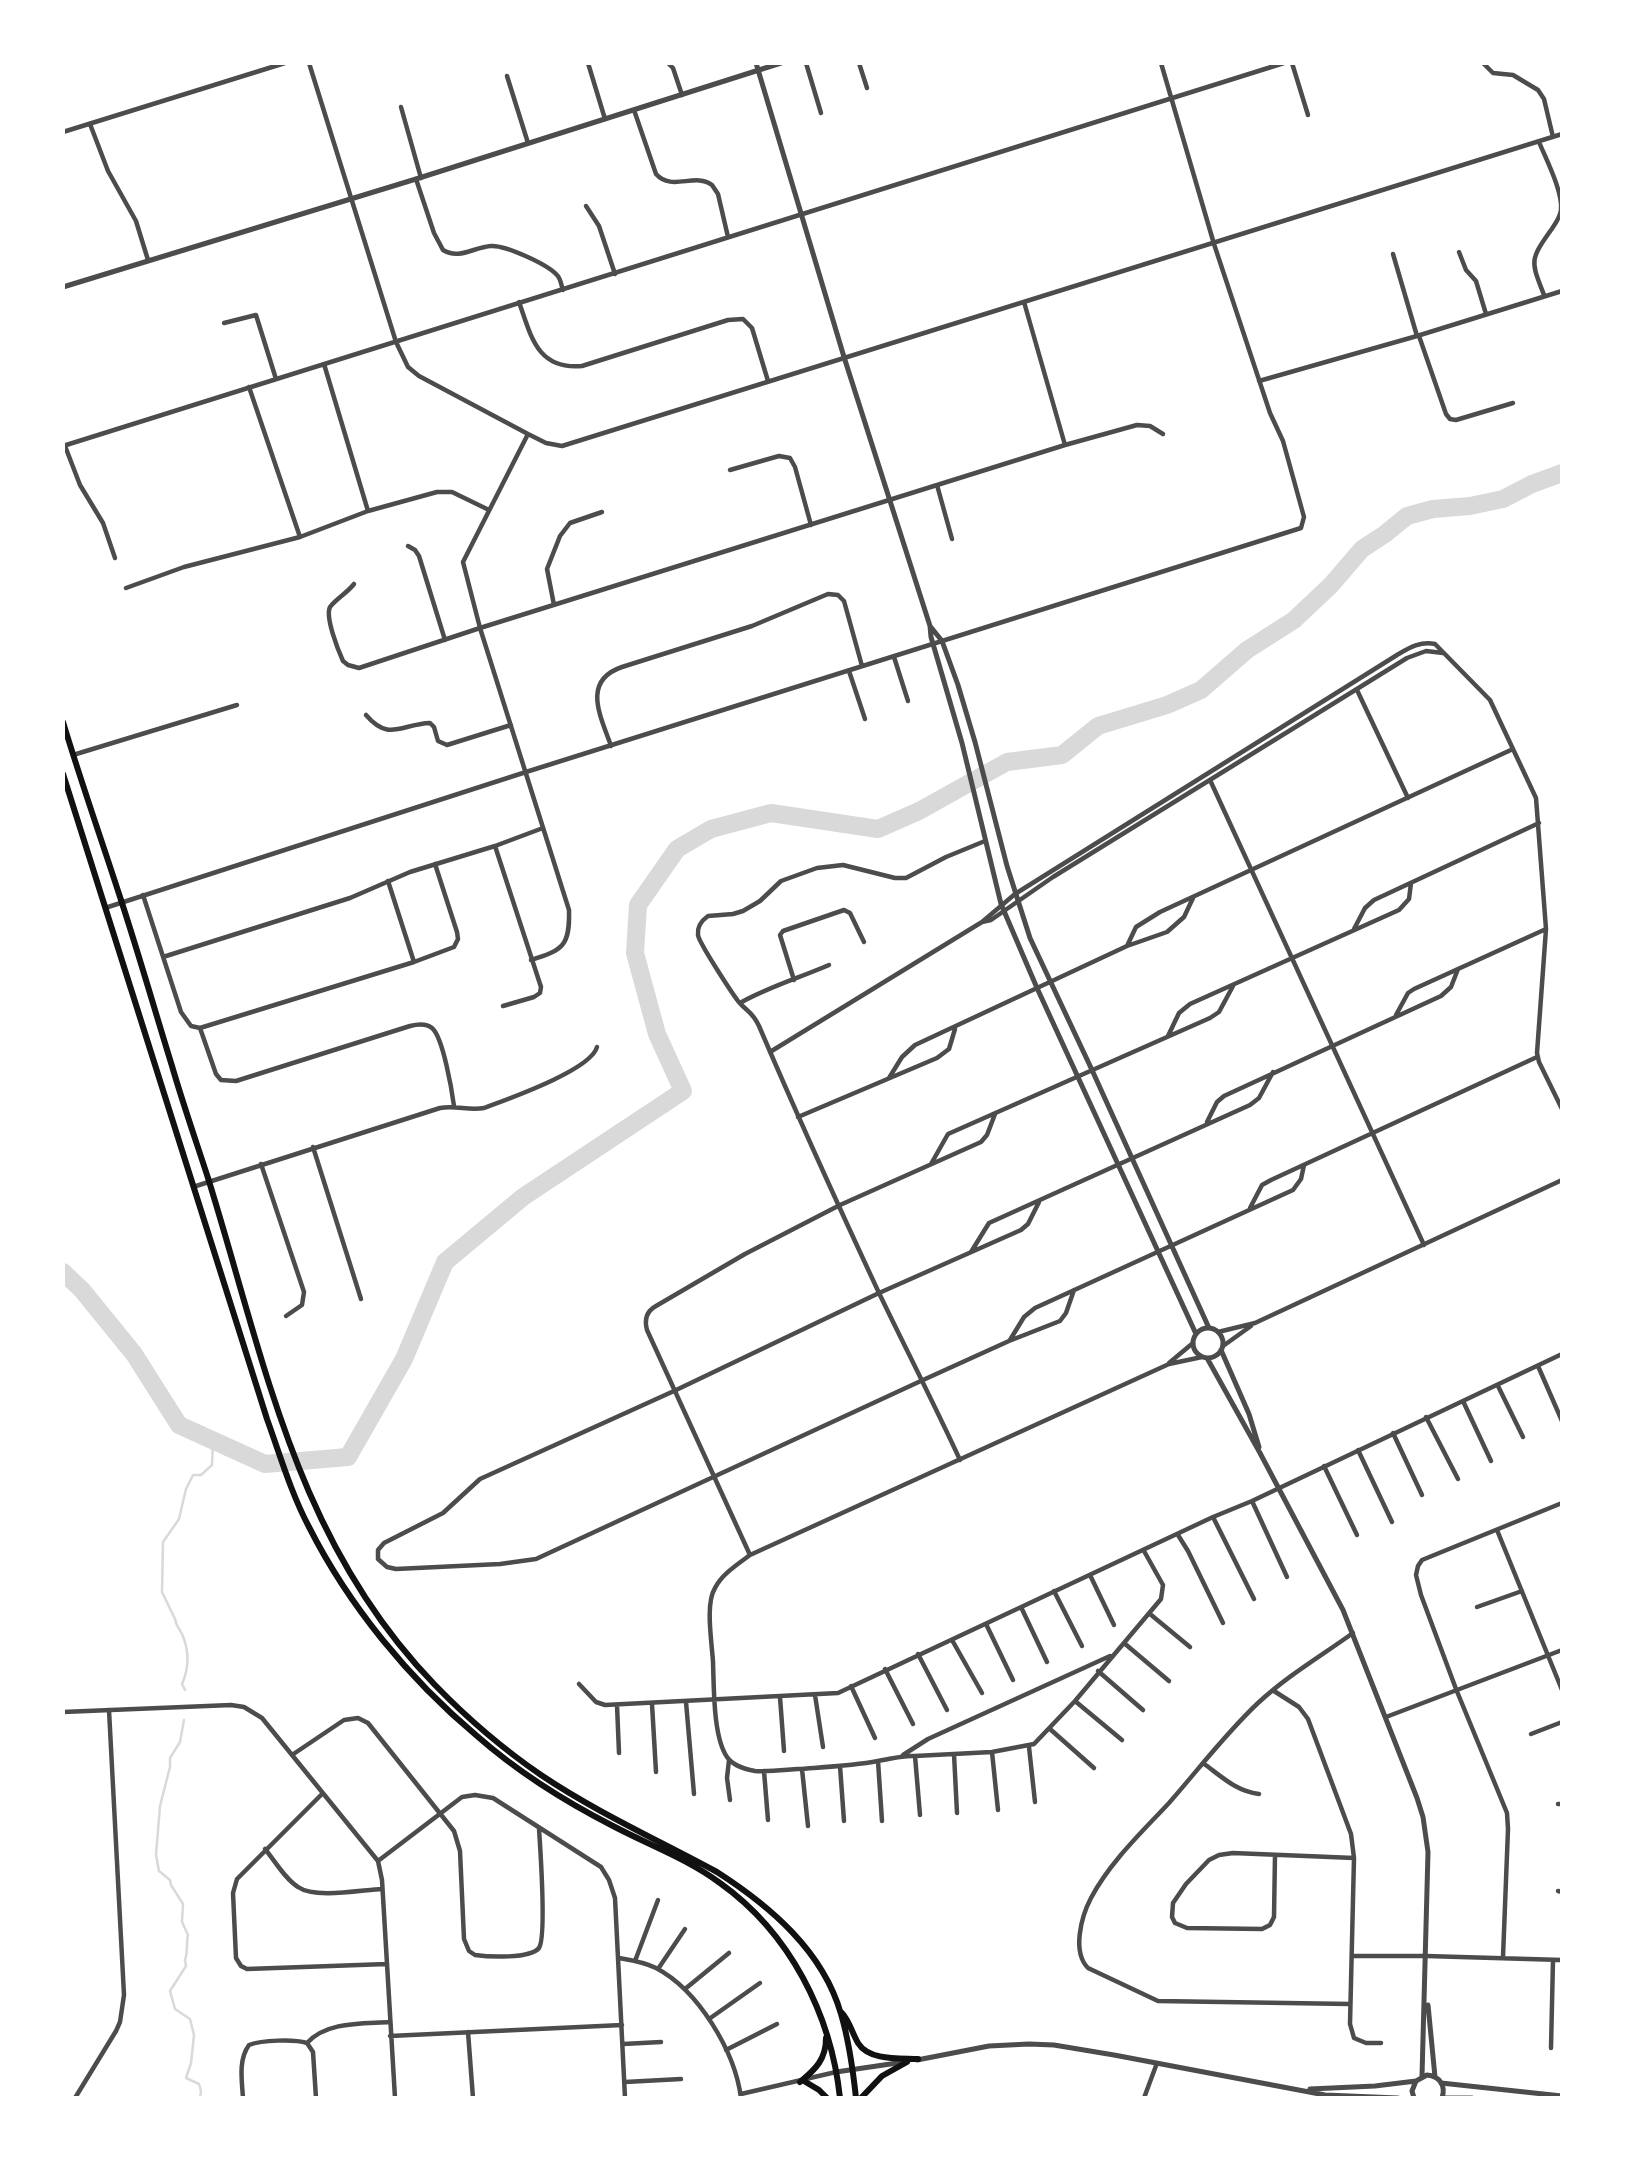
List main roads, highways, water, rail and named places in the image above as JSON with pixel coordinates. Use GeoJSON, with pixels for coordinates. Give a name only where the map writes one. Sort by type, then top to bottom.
{"type":"FeatureCollection","features":[{"type":"Feature","properties":{"kind":"main road"},"geometry":{"type":"LineString","coordinates":[[63,722],[209,1182],[279,1418],[330,1539],[359,1591],[435,1686],[494,1740],[543,1776],[609,1815],[717,1872],[780,1919],[807,1948],[864,2050],[881,2056],[918,2059]]}},
{"type":"Feature","properties":{"kind":"main road"},"geometry":{"type":"LineString","coordinates":[[63,774],[267,1419],[309,1527],[346,1590],[382,1639],[439,1701],[475,1735],[570,1804],[705,1873],[755,1912],[783,1946],[801,1974],[825,2025],[840,2098]]}},
{"type":"Feature","properties":{"kind":"main road"},"geometry":{"type":"LineString","coordinates":[[841,2011],[859,2098]]}},
{"type":"Feature","properties":{"kind":"main road"},"geometry":{"type":"LineString","coordinates":[[825,2025],[826,2046],[822,2061],[802,2081],[819,2090],[827,2098]]}},
{"type":"Feature","properties":{"kind":"main road"},"geometry":{"type":"LineString","coordinates":[[859,2098],[881,2076],[907,2062]]}},
{"type":"Feature","properties":{"kind":"waterway"},"geometry":{"type":"LineString","coordinates":[[63,1272],[82,1290],[134,1354],[179,1425],[265,1464],[348,1457],[404,1359],[445,1262],[523,1197],[683,1091],[657,1034],[635,953],[638,905],[677,849],[711,829],[771,813],[878,829],[919,811],[1007,762],[1062,755],[1098,726],[1167,705],[1201,690],[1247,650],[1294,620],[1331,585],[1362,549],[1407,516],[1433,509],[1470,506],[1503,499],[1562,473]]}},
{"type":"Feature","properties":{"kind":"waterway"},"geometry":{"type":"LineString","coordinates":[[185,1690],[182,1684],[187,1665],[186,1646],[162,1592],[163,1542],[179,1519],[186,1489],[193,1475],[201,1475],[212,1465],[213,1440]]}},
{"type":"Feature","properties":{"kind":"waterway"},"geometry":{"type":"LineString","coordinates":[[184,1720],[180,1742],[170,1758],[160,1806],[156,1855],[159,1871],[170,1880],[183,1904],[182,1922],[188,1935],[186,1966],[170,1991],[175,2009],[190,2019],[194,2035],[191,2063],[186,2078],[199,2084],[200,2098]]}}]}
